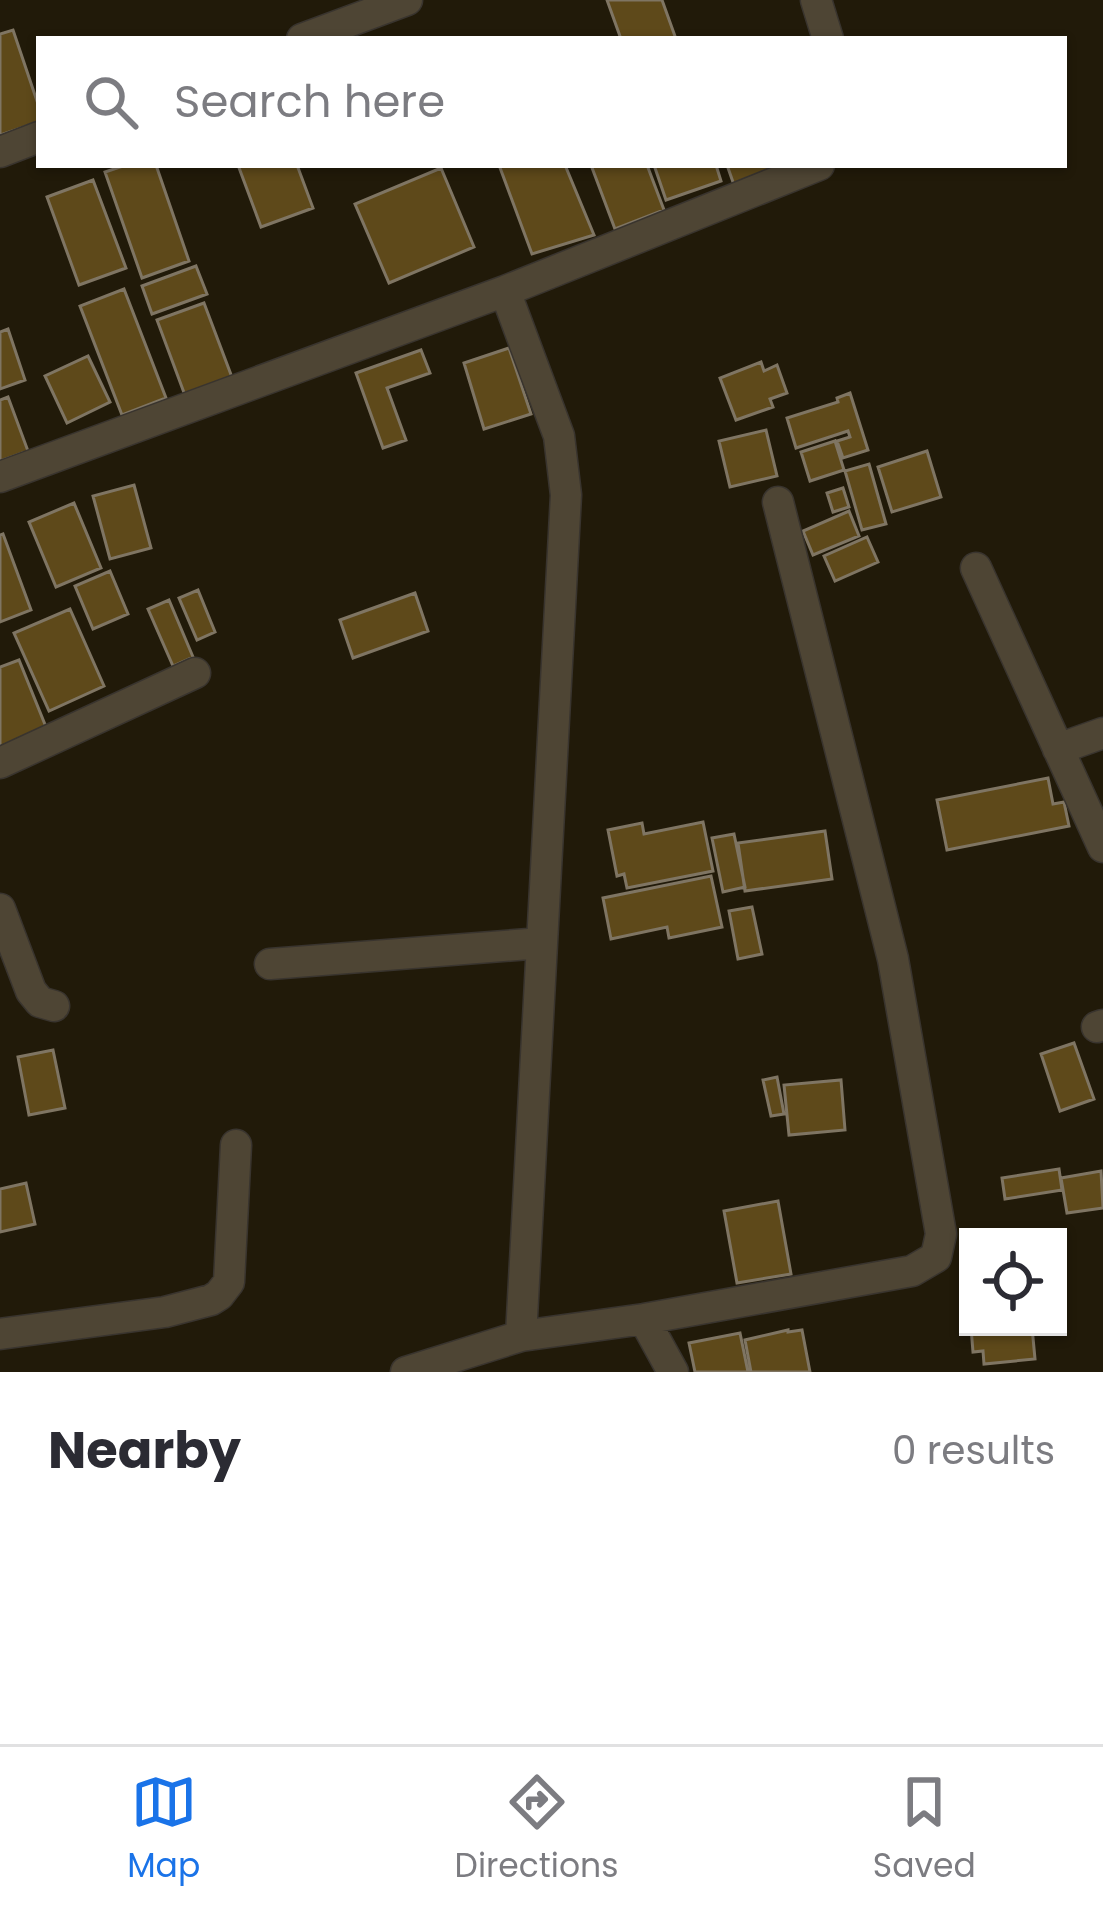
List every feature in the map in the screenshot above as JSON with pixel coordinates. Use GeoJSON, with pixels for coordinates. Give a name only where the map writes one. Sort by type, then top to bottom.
{"type":"FeatureCollection","features":[{"type":"Feature","properties":{"kind":"street"},"geometry":{"type":"LineString","coordinates":[[310,36],[407,0]]}},
{"type":"Feature","properties":{"kind":"street"},"geometry":{"type":"LineString","coordinates":[[816,0],[827,36]]}},
{"type":"Feature","properties":{"kind":"street"},"geometry":{"type":"LineString","coordinates":[[0,152],[36,138]]}},
{"type":"Feature","properties":{"kind":"street"},"geometry":{"type":"LineString","coordinates":[[0,477],[505,291],[812,168]]}},
{"type":"Feature","properties":{"kind":"street"},"geometry":{"type":"LineString","coordinates":[[505,291],[559,436],[565,478],[521,1336]]}},
{"type":"Feature","properties":{"kind":"street"},"geometry":{"type":"LineString","coordinates":[[406,1372],[521,1336],[644,1319],[912,1270],[936,1257],[941,1234],[893,958],[778,502]]}},
{"type":"Feature","properties":{"kind":"street"},"geometry":{"type":"LineString","coordinates":[[976,568],[1103,847]]}},
{"type":"Feature","properties":{"kind":"street"},"geometry":{"type":"LineString","coordinates":[[0,763],[195,674]]}},
{"type":"Feature","properties":{"kind":"street"},"geometry":{"type":"LineString","coordinates":[[1058,749],[1103,733]]}},
{"type":"Feature","properties":{"kind":"street"},"geometry":{"type":"LineString","coordinates":[[0,909],[31,991],[40,1002],[54,1006]]}},
{"type":"Feature","properties":{"kind":"street"},"geometry":{"type":"LineString","coordinates":[[270,964],[542,943]]}},
{"type":"Feature","properties":{"kind":"street"},"geometry":{"type":"LineString","coordinates":[[0,1334],[165,1312],[219,1295],[229,1282],[236,1144]]}},
{"type":"Feature","properties":{"kind":"street"},"geometry":{"type":"LineString","coordinates":[[644,1319],[673,1372]]}},
{"type":"Feature","properties":{"kind":"building"},"geometry":{"type":"Polygon","coordinates":[[[607,0],[662,0],[675,36],[620,36],[607,0]]]}},
{"type":"Feature","properties":{"kind":"building"},"geometry":{"type":"Polygon","coordinates":[[[13,30],[36,98],[36,123],[0,135],[0,34],[13,30]]]}},
{"type":"Feature","properties":{"kind":"building"},"geometry":{"type":"Polygon","coordinates":[[[157,168],[189,261],[142,278],[105,172],[157,168]]]}},
{"type":"Feature","properties":{"kind":"building"},"geometry":{"type":"Polygon","coordinates":[[[239,168],[298,168],[313,208],[261,227],[239,168]]]}},
{"type":"Feature","properties":{"kind":"building"},"geometry":{"type":"Polygon","coordinates":[[[441,168],[474,247],[389,283],[355,204],[441,168]]]}},
{"type":"Feature","properties":{"kind":"building"},"geometry":{"type":"Polygon","coordinates":[[[500,168],[566,168],[594,235],[532,254],[500,168]]]}},
{"type":"Feature","properties":{"kind":"building"},"geometry":{"type":"Polygon","coordinates":[[[592,168],[648,168],[664,210],[615,229],[592,168]]]}},
{"type":"Feature","properties":{"kind":"building"},"geometry":{"type":"Polygon","coordinates":[[[655,168],[717,168],[721,181],[666,200],[655,168]]]}},
{"type":"Feature","properties":{"kind":"building"},"geometry":{"type":"Polygon","coordinates":[[[728,168],[776,168],[734,185],[728,168]]]}},
{"type":"Feature","properties":{"kind":"building"},"geometry":{"type":"Polygon","coordinates":[[[93,180],[126,268],[79,285],[47,197],[93,180]]]}},
{"type":"Feature","properties":{"kind":"building"},"geometry":{"type":"Polygon","coordinates":[[[196,266],[207,294],[152,314],[142,286],[196,266]]]}},
{"type":"Feature","properties":{"kind":"building"},"geometry":{"type":"Polygon","coordinates":[[[124,289],[166,398],[122,415],[80,306],[124,289]]]}},
{"type":"Feature","properties":{"kind":"building"},"geometry":{"type":"Polygon","coordinates":[[[204,303],[233,380],[186,398],[157,320],[204,303]]]}},
{"type":"Feature","properties":{"kind":"building"},"geometry":{"type":"Polygon","coordinates":[[[8,329],[25,380],[0,389],[0,332],[8,329]]]}},
{"type":"Feature","properties":{"kind":"building"},"geometry":{"type":"Polygon","coordinates":[[[509,348],[531,414],[484,429],[464,363],[509,348]]]}},
{"type":"Feature","properties":{"kind":"building"},"geometry":{"type":"Polygon","coordinates":[[[421,350],[430,373],[387,388],[406,440],[383,448],[356,373],[421,350]]]}},
{"type":"Feature","properties":{"kind":"building"},"geometry":{"type":"Polygon","coordinates":[[[88,356],[110,402],[67,423],[45,376],[88,356]]]}},
{"type":"Feature","properties":{"kind":"building"},"geometry":{"type":"Polygon","coordinates":[[[761,362],[764,371],[777,365],[787,393],[770,399],[773,407],[736,420],[720,378],[761,362]]]}},
{"type":"Feature","properties":{"kind":"building"},"geometry":{"type":"Polygon","coordinates":[[[850,393],[868,450],[843,458],[837,441],[850,437],[848,431],[796,448],[787,418],[838,402],[837,398],[850,393]]]}},
{"type":"Feature","properties":{"kind":"building"},"geometry":{"type":"Polygon","coordinates":[[[8,397],[28,451],[0,461],[0,400],[8,397]]]}},
{"type":"Feature","properties":{"kind":"building"},"geometry":{"type":"Polygon","coordinates":[[[766,430],[777,476],[730,487],[719,441],[766,430]]]}},
{"type":"Feature","properties":{"kind":"building"},"geometry":{"type":"Polygon","coordinates":[[[835,441],[844,470],[810,481],[801,452],[835,441]]]}},
{"type":"Feature","properties":{"kind":"building"},"geometry":{"type":"Polygon","coordinates":[[[927,451],[941,497],[892,512],[878,467],[927,451]]]}},
{"type":"Feature","properties":{"kind":"building"},"geometry":{"type":"Polygon","coordinates":[[[869,464],[886,524],[862,530],[845,471],[869,464]]]}},
{"type":"Feature","properties":{"kind":"building"},"geometry":{"type":"Polygon","coordinates":[[[134,485],[151,548],[110,559],[93,496],[134,485]]]}},
{"type":"Feature","properties":{"kind":"building"},"geometry":{"type":"Polygon","coordinates":[[[843,488],[849,507],[833,512],[827,493],[843,488]]]}},
{"type":"Feature","properties":{"kind":"building"},"geometry":{"type":"Polygon","coordinates":[[[74,503],[101,568],[56,587],[29,522],[74,503]]]}},
{"type":"Feature","properties":{"kind":"building"},"geometry":{"type":"Polygon","coordinates":[[[849,511],[859,536],[813,555],[803,531],[849,511]]]}},
{"type":"Feature","properties":{"kind":"building"},"geometry":{"type":"Polygon","coordinates":[[[0,535],[31,610],[0,622],[0,535]]]}},
{"type":"Feature","properties":{"kind":"building"},"geometry":{"type":"Polygon","coordinates":[[[867,537],[878,562],[835,581],[824,556],[867,537]]]}},
{"type":"Feature","properties":{"kind":"building"},"geometry":{"type":"Polygon","coordinates":[[[110,571],[128,614],[93,629],[75,586],[110,571]]]}},
{"type":"Feature","properties":{"kind":"building"},"geometry":{"type":"Polygon","coordinates":[[[198,590],[215,632],[197,640],[179,598],[198,590]]]}},
{"type":"Feature","properties":{"kind":"building"},"geometry":{"type":"Polygon","coordinates":[[[415,593],[428,631],[353,658],[340,620],[415,593]]]}},
{"type":"Feature","properties":{"kind":"building"},"geometry":{"type":"Polygon","coordinates":[[[169,600],[193,657],[173,666],[148,609],[169,600]]]}},
{"type":"Feature","properties":{"kind":"building"},"geometry":{"type":"Polygon","coordinates":[[[70,609],[104,686],[49,711],[14,633],[70,609]]]}},
{"type":"Feature","properties":{"kind":"building"},"geometry":{"type":"Polygon","coordinates":[[[19,660],[48,732],[0,751],[0,667],[19,660]]]}},
{"type":"Feature","properties":{"kind":"building"},"geometry":{"type":"Polygon","coordinates":[[[1048,778],[1053,804],[1064,802],[1069,826],[947,850],[937,800],[1048,778]]]}},
{"type":"Feature","properties":{"kind":"building"},"geometry":{"type":"Polygon","coordinates":[[[703,822],[713,871],[627,888],[624,874],[617,876],[608,830],[642,823],[644,834],[703,822]]]}},
{"type":"Feature","properties":{"kind":"building"},"geometry":{"type":"Polygon","coordinates":[[[825,831],[832,879],[745,891],[738,843],[825,831]]]}},
{"type":"Feature","properties":{"kind":"building"},"geometry":{"type":"Polygon","coordinates":[[[734,834],[745,887],[723,892],[712,838],[734,834]]]}},
{"type":"Feature","properties":{"kind":"building"},"geometry":{"type":"Polygon","coordinates":[[[711,876],[722,927],[669,938],[667,927],[611,939],[603,898],[711,876]]]}},
{"type":"Feature","properties":{"kind":"building"},"geometry":{"type":"Polygon","coordinates":[[[752,907],[762,954],[738,959],[729,911],[752,907]]]}},
{"type":"Feature","properties":{"kind":"building"},"geometry":{"type":"Polygon","coordinates":[[[1074,1043],[1094,1099],[1060,1111],[1041,1054],[1074,1043]]]}},
{"type":"Feature","properties":{"kind":"building"},"geometry":{"type":"Polygon","coordinates":[[[53,1050],[65,1108],[29,1115],[18,1057],[53,1050]]]}},
{"type":"Feature","properties":{"kind":"building"},"geometry":{"type":"Polygon","coordinates":[[[777,1077],[784,1114],[771,1116],[763,1080],[777,1077]]]}},
{"type":"Feature","properties":{"kind":"building"},"geometry":{"type":"Polygon","coordinates":[[[841,1080],[845,1130],[789,1135],[784,1085],[841,1080]]]}},
{"type":"Feature","properties":{"kind":"building"},"geometry":{"type":"Polygon","coordinates":[[[1059,1169],[1062,1190],[1005,1199],[1002,1178],[1059,1169]]]}},
{"type":"Feature","properties":{"kind":"building"},"geometry":{"type":"Polygon","coordinates":[[[1101,1171],[1103,1208],[1067,1213],[1061,1178],[1101,1171]]]}},
{"type":"Feature","properties":{"kind":"building"},"geometry":{"type":"Polygon","coordinates":[[[26,1183],[35,1224],[0,1232],[0,1189],[26,1183]]]}},
{"type":"Feature","properties":{"kind":"building"},"geometry":{"type":"Polygon","coordinates":[[[778,1201],[791,1274],[737,1283],[724,1211],[778,1201]]]}},
{"type":"Feature","properties":{"kind":"building"},"geometry":{"type":"Polygon","coordinates":[[[802,1330],[810,1372],[751,1372],[745,1340],[802,1330]]]}},
{"type":"Feature","properties":{"kind":"building"},"geometry":{"type":"Polygon","coordinates":[[[740,1333],[748,1372],[695,1372],[689,1343],[740,1333]]]}},
{"type":"Feature","properties":{"kind":"building"},"geometry":{"type":"Polygon","coordinates":[[[972,1336],[1033,1336],[1035,1359],[984,1364],[983,1351],[973,1352],[972,1336]]]}}]}
